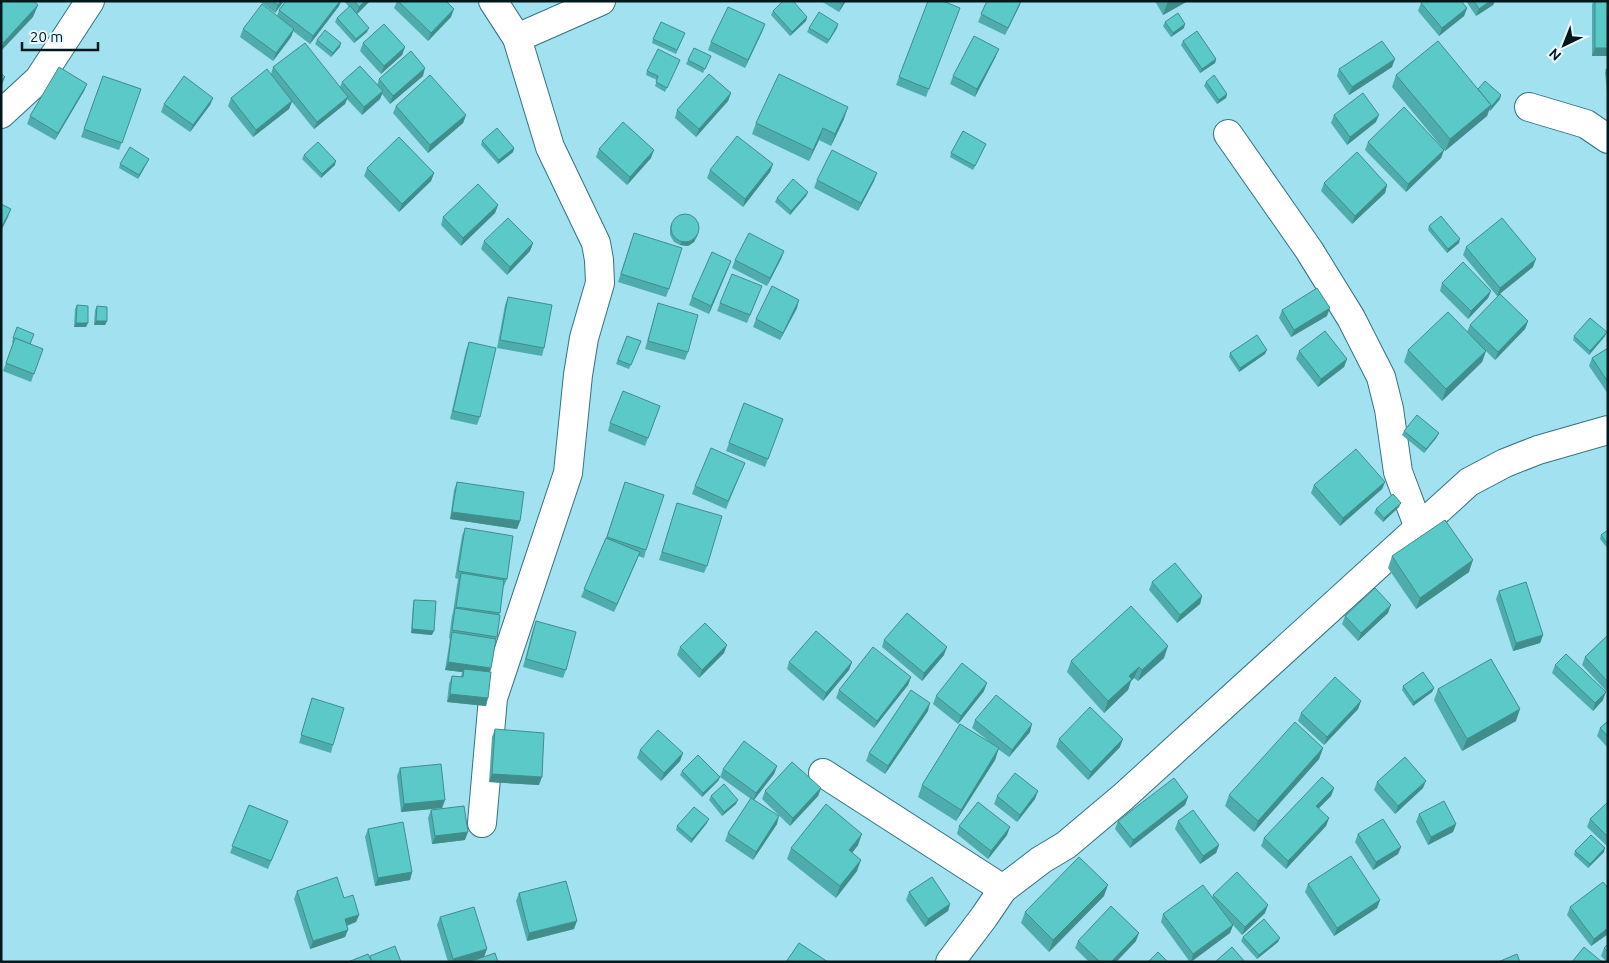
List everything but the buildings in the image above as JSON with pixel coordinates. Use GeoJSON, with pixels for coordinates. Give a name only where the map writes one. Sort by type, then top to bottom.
{"type":"FeatureCollection","features":[{"type":"Feature","properties":{"kind":"street"},"geometry":{"type":"LineString","coordinates":[[1,114],[38,79],[90,1]]}},
{"type":"Feature","properties":{"kind":"street"},"geometry":{"type":"LineString","coordinates":[[482,823],[493,698],[568,473],[578,375],[584,338],[600,283],[596,243],[550,148],[517,38],[493,1]]}},
{"type":"Feature","properties":{"kind":"street"},"geometry":{"type":"LineString","coordinates":[[517,38],[601,1]]}},
{"type":"Feature","properties":{"kind":"street"},"geometry":{"type":"LineString","coordinates":[[1529,107],[1586,124],[1608,139]]}},
{"type":"Feature","properties":{"kind":"street"},"geometry":{"type":"LineString","coordinates":[[1228,134],[1309,250],[1352,318],[1381,378],[1389,409],[1398,472],[1419,528]]}},
{"type":"Feature","properties":{"kind":"street"},"geometry":{"type":"LineString","coordinates":[[950,962],[984,918],[1002,889],[1041,860],[1066,845],[1123,796],[1469,482],[1505,463],[1538,450],[1608,430]]}},
{"type":"Feature","properties":{"kind":"street"},"geometry":{"type":"LineString","coordinates":[[823,773],[1002,889]]}}]}
